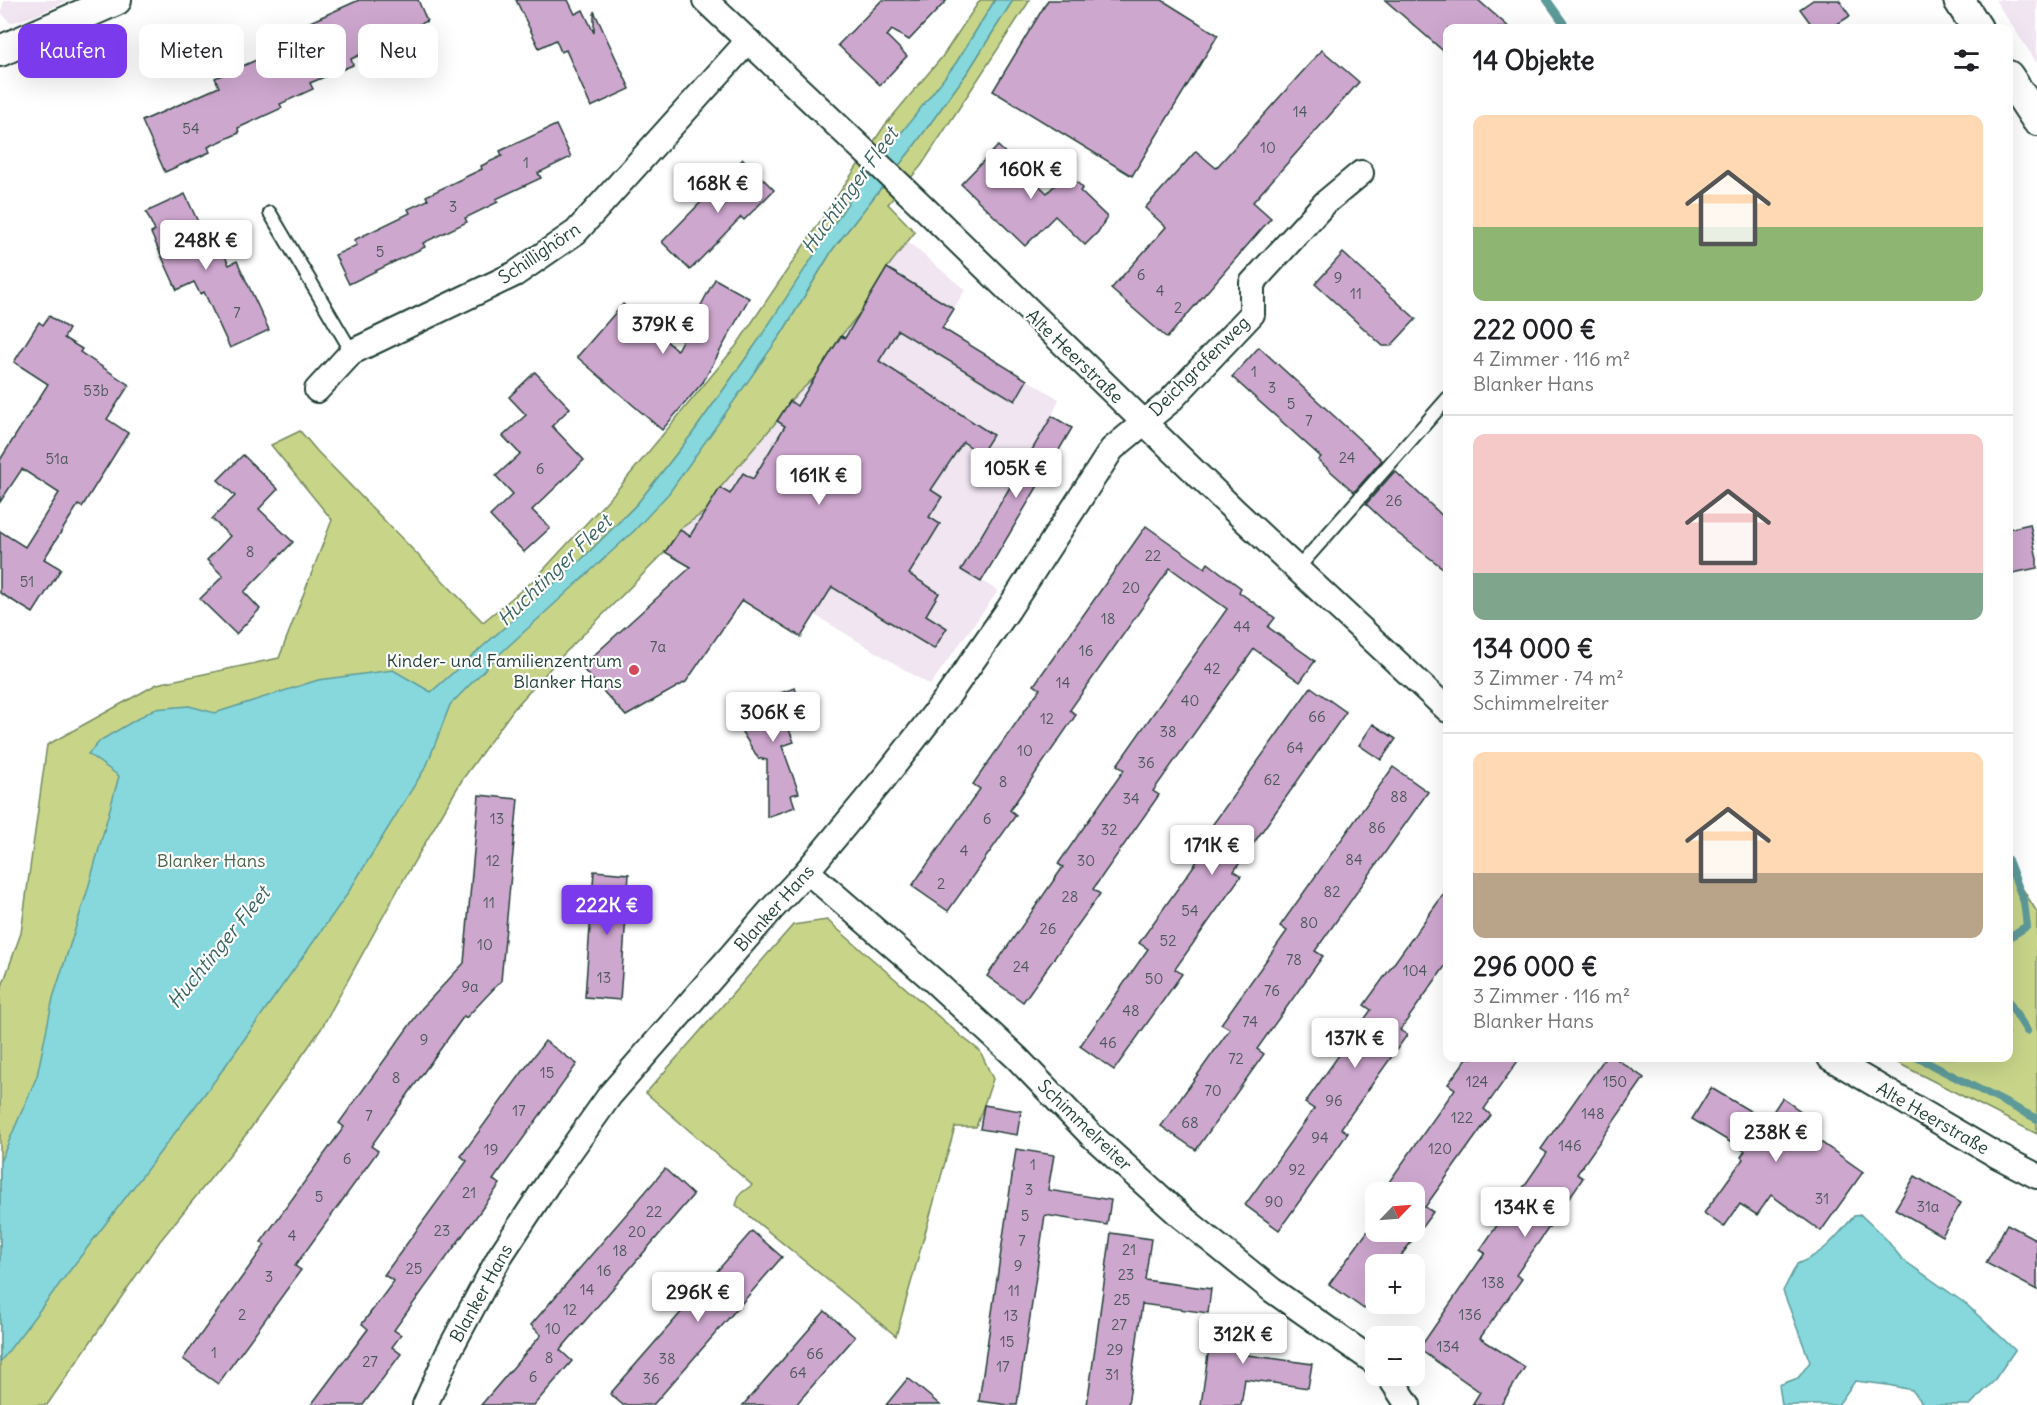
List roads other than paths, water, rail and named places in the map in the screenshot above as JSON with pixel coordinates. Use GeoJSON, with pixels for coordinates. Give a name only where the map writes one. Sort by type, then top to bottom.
{"type":"FeatureCollection","features":[{"type":"Feature","properties":{"kind":"street"},"geometry":{"type":"LineString","coordinates":[[0,51],[116,0]]}},
{"type":"Feature","properties":{"kind":"street","name":"Alte Heerstraße"},"geometry":{"type":"LineString","coordinates":[[705,0],[893,179],[1142,423],[1443,705]]}},
{"type":"Feature","properties":{"kind":"street"},"geometry":{"type":"LineString","coordinates":[[1959,0],[1974,24]]}},
{"type":"Feature","properties":{"kind":"street","name":"Schillighörn"},"geometry":{"type":"LineString","coordinates":[[317,390],[352,352],[515,274],[576,232],[748,41]]}},
{"type":"Feature","properties":{"kind":"street"},"geometry":{"type":"LineString","coordinates":[[2013,84],[2037,120]]}},
{"type":"Feature","properties":{"kind":"street","name":"Deichgrafenweg"},"geometry":{"type":"LineString","coordinates":[[1142,423],[1169,402],[1252,314],[1252,283],[1325,203],[1361,173]]}},
{"type":"Feature","properties":{"kind":"street","name":"Blanker Hans"},"geometry":{"type":"LineString","coordinates":[[425,1405],[450,1348],[500,1256],[610,1095],[807,871],[885,777],[948,696],[1008,610],[1112,449],[1142,423]]}},
{"type":"Feature","properties":{"kind":"street","name":"Schimmelreiter"},"geometry":{"type":"LineString","coordinates":[[807,871],[942,988],[1017,1058],[1091,1135],[1182,1217],[1272,1290],[1365,1355]]}},
{"type":"Feature","properties":{"kind":"street","name":"Alte Heerstraße"},"geometry":{"type":"LineString","coordinates":[[1837,1062],[1996,1155],[2037,1176]]}},
{"type":"Feature","properties":{"kind":"street"},"geometry":{"type":"LineString","coordinates":[[1396,1386],[1408,1405]]}},
{"type":"Feature","properties":{"kind":"lane"},"geometry":{"type":"LineString","coordinates":[[270,213],[352,352]]}},
{"type":"Feature","properties":{"kind":"lane"},"geometry":{"type":"LineString","coordinates":[[1297,569],[1443,404]]}},
{"type":"Feature","properties":{"kind":"water","name":"Blanker Hans"},"geometry":{"type":"Polygon","coordinates":[[[995,0],[1013,0],[969,70],[911,150],[833,249],[782,333],[669,493],[634,531],[502,652],[450,705],[427,765],[346,896],[216,1079],[0,1362],[0,1162],[37,1076],[53,998],[87,892],[119,776],[88,754],[101,740],[154,709],[189,706],[215,713],[318,680],[393,670],[431,692],[583,558],[637,504],[692,434],[758,341],[855,192],[956,63],[995,0]]]}},
{"type":"Feature","properties":{"kind":"water"},"geometry":{"type":"Polygon","coordinates":[[[1861,1215],[1886,1239],[1902,1259],[1966,1304],[2015,1350],[1993,1382],[1970,1405],[1924,1405],[1912,1390],[1855,1381],[1838,1405],[1782,1405],[1779,1385],[1798,1378],[1810,1362],[1783,1291],[1797,1264],[1823,1250],[1854,1216],[1861,1215]]]}},
{"type":"Feature","properties":{"kind":"waterway"},"geometry":{"type":"LineString","coordinates":[[1547,0],[1564,24]]}},
{"type":"Feature","properties":{"kind":"waterway"},"geometry":{"type":"LineString","coordinates":[[2013,873],[2024,902],[2027,926],[2013,935]]}},
{"type":"Feature","properties":{"kind":"waterway"},"geometry":{"type":"LineString","coordinates":[[2013,1009],[2027,1031]]}},
{"type":"Feature","properties":{"kind":"waterway"},"geometry":{"type":"LineString","coordinates":[[1926,1062],[2037,1119]]}},
{"type":"Feature","properties":{"kind":"place","name":"Kinder- und Familienzentrum Blanker Hans"},"geometry":{"type":"Point","coordinates":[634,670]}},
{"type":"Feature","properties":{"kind":"water label","name":"Huchtinger Fleet"},"geometry":{"type":"Point","coordinates":[849,190]}},
{"type":"Feature","properties":{"kind":"water label","name":"Huchtinger Fleet"},"geometry":{"type":"Point","coordinates":[554,570]}},
{"type":"Feature","properties":{"kind":"water label","name":"Huchtinger Fleet"},"geometry":{"type":"Point","coordinates":[218,947]}}]}
